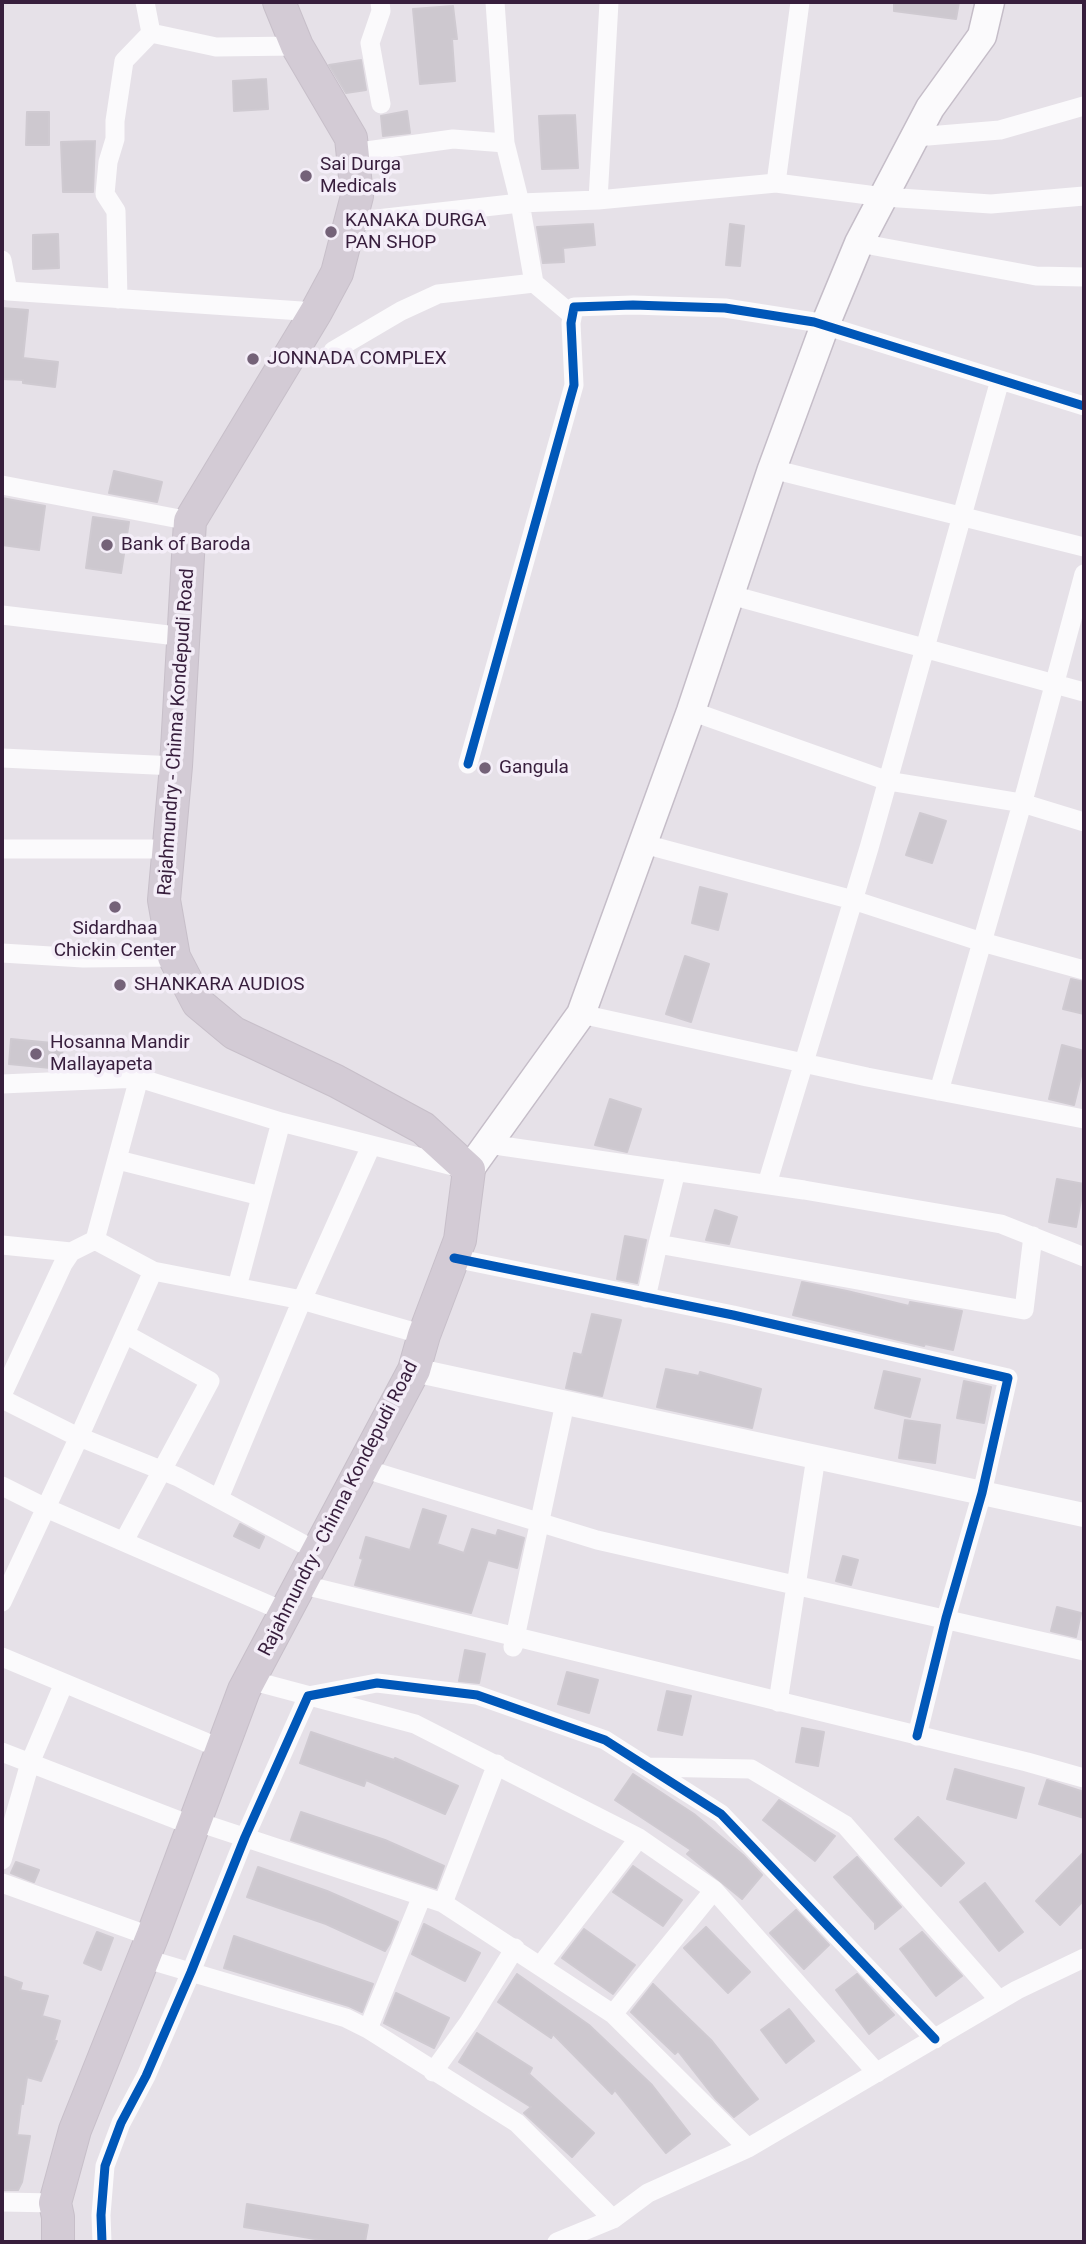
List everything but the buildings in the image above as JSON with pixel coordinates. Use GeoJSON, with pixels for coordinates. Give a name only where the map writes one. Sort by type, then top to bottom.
{"type":"FeatureCollection","features":[{"type":"Feature","properties":{"kind":"main road","name":"Rajahmundry - Chinna Kondepudi Road"},"geometry":{"type":"LineString","coordinates":[[58,2242],[55,2203],[75,2130],[250,1681],[414,1370],[424,1335],[460,1240],[469,1170],[423,1128],[336,1081],[234,1033],[198,1003],[174,957],[164,900],[185,637],[190,521],[337,273],[357,196],[351,138],[297,46],[279,2]]}},
{"type":"Feature","properties":{"kind":"main road"},"geometry":{"type":"LineString","coordinates":[[469,1170],[581,1014],[644,844],[772,469],[825,325],[859,243],[930,108],[982,36],[990,2]]}},
{"type":"Feature","properties":{"kind":"street"},"geometry":{"type":"LineString","coordinates":[[145,2],[151,33]]}},
{"type":"Feature","properties":{"kind":"street"},"geometry":{"type":"LineString","coordinates":[[380,2],[381,11],[370,43],[381,104]]}},
{"type":"Feature","properties":{"kind":"street"},"geometry":{"type":"LineString","coordinates":[[495,2],[505,143],[520,204],[534,283],[572,315]]}},
{"type":"Feature","properties":{"kind":"street"},"geometry":{"type":"LineString","coordinates":[[598,200],[609,2]]}},
{"type":"Feature","properties":{"kind":"street"},"geometry":{"type":"LineString","coordinates":[[776,183],[800,2]]}},
{"type":"Feature","properties":{"kind":"street"},"geometry":{"type":"LineString","coordinates":[[151,33],[216,47],[297,46]]}},
{"type":"Feature","properties":{"kind":"street"},"geometry":{"type":"LineString","coordinates":[[117,299],[116,212],[105,194],[108,162],[115,139],[124,61],[151,33]]}},
{"type":"Feature","properties":{"kind":"street"},"geometry":{"type":"LineString","coordinates":[[916,137],[1000,130],[1084,106]]}},
{"type":"Feature","properties":{"kind":"street"},"geometry":{"type":"LineString","coordinates":[[352,153],[453,139],[505,143]]}},
{"type":"Feature","properties":{"kind":"street"},"geometry":{"type":"LineString","coordinates":[[350,222],[520,204],[598,200],[776,183],[884,197],[991,204],[1084,196]]}},
{"type":"Feature","properties":{"kind":"street"},"geometry":{"type":"LineString","coordinates":[[859,243],[1036,276],[1084,277]]}},
{"type":"Feature","properties":{"kind":"street"},"geometry":{"type":"LineString","coordinates":[[2,260],[5,290],[316,312]]}},
{"type":"Feature","properties":{"kind":"street"},"geometry":{"type":"LineString","coordinates":[[332,351],[439,294],[534,283]]}},
{"type":"Feature","properties":{"kind":"street"},"geometry":{"type":"LineString","coordinates":[[468,764],[574,385],[570,323],[574,307],[633,305],[725,308],[825,325],[1084,406]]}},
{"type":"Feature","properties":{"kind":"street"},"geometry":{"type":"LineString","coordinates":[[767,1184],[888,781],[1000,380]]}},
{"type":"Feature","properties":{"kind":"street"},"geometry":{"type":"LineString","coordinates":[[772,469],[1084,547]]}},
{"type":"Feature","properties":{"kind":"street"},"geometry":{"type":"LineString","coordinates":[[2,485],[190,521]]}},
{"type":"Feature","properties":{"kind":"street"},"geometry":{"type":"LineString","coordinates":[[939,1091],[1022,803],[1084,574]]}},
{"type":"Feature","properties":{"kind":"street"},"geometry":{"type":"LineString","coordinates":[[731,595],[1084,692]]}},
{"type":"Feature","properties":{"kind":"street"},"geometry":{"type":"LineString","coordinates":[[2,615],[185,637]]}},
{"type":"Feature","properties":{"kind":"street"},"geometry":{"type":"LineString","coordinates":[[691,711],[888,781],[1022,803],[1084,822]]}},
{"type":"Feature","properties":{"kind":"street"},"geometry":{"type":"LineString","coordinates":[[2,758],[176,766]]}},
{"type":"Feature","properties":{"kind":"street"},"geometry":{"type":"LineString","coordinates":[[644,844],[853,900],[982,942],[1084,970]]}},
{"type":"Feature","properties":{"kind":"street"},"geometry":{"type":"LineString","coordinates":[[2,849],[169,849]]}},
{"type":"Feature","properties":{"kind":"street"},"geometry":{"type":"LineString","coordinates":[[2,953],[83,958],[174,957]]}},
{"type":"Feature","properties":{"kind":"street"},"geometry":{"type":"LineString","coordinates":[[581,1014],[939,1091],[1084,1118]]}},
{"type":"Feature","properties":{"kind":"street"},"geometry":{"type":"LineString","coordinates":[[2,1084],[139,1078],[281,1122],[469,1170]]}},
{"type":"Feature","properties":{"kind":"street"},"geometry":{"type":"LineString","coordinates":[[139,1078],[95,1240],[71,1252],[63,1264],[10,1358],[2,1397],[79,1437],[163,1470],[318,1552]]}},
{"type":"Feature","properties":{"kind":"street"},"geometry":{"type":"LineString","coordinates":[[237,1287],[281,1122]]}},
{"type":"Feature","properties":{"kind":"street"},"geometry":{"type":"LineString","coordinates":[[488,1144],[767,1184],[1001,1224],[1084,1257]]}},
{"type":"Feature","properties":{"kind":"street"},"geometry":{"type":"LineString","coordinates":[[219,1498],[302,1300],[371,1146]]}},
{"type":"Feature","properties":{"kind":"street"},"geometry":{"type":"LineString","coordinates":[[117,1160],[261,1196]]}},
{"type":"Feature","properties":{"kind":"street"},"geometry":{"type":"LineString","coordinates":[[646,1298],[676,1171]]}},
{"type":"Feature","properties":{"kind":"street"},"geometry":{"type":"LineString","coordinates":[[658,1244],[1024,1310],[1033,1236]]}},
{"type":"Feature","properties":{"kind":"street"},"geometry":{"type":"LineString","coordinates":[[95,1240],[153,1271],[302,1300],[424,1335]]}},
{"type":"Feature","properties":{"kind":"street"},"geometry":{"type":"LineString","coordinates":[[2,1245],[71,1252]]}},
{"type":"Feature","properties":{"kind":"street"},"geometry":{"type":"LineString","coordinates":[[454,1258],[1008,1378],[982,1493],[916,1736]]}},
{"type":"Feature","properties":{"kind":"street"},"geometry":{"type":"LineString","coordinates":[[2,1602],[153,1271]]}},
{"type":"Feature","properties":{"kind":"street"},"geometry":{"type":"LineString","coordinates":[[124,1541],[210,1381],[125,1334]]}},
{"type":"Feature","properties":{"kind":"street"},"geometry":{"type":"LineString","coordinates":[[414,1370],[1084,1516]]}},
{"type":"Feature","properties":{"kind":"street"},"geometry":{"type":"LineString","coordinates":[[514,1643],[565,1403]]}},
{"type":"Feature","properties":{"kind":"street"},"geometry":{"type":"LineString","coordinates":[[778,1702],[816,1457]]}},
{"type":"Feature","properties":{"kind":"street"},"geometry":{"type":"LineString","coordinates":[[362,1468],[597,1540],[1084,1651]]}},
{"type":"Feature","properties":{"kind":"street"},"geometry":{"type":"LineString","coordinates":[[2,1486],[46,1508],[285,1612]]}},
{"type":"Feature","properties":{"kind":"street"},"geometry":{"type":"LineString","coordinates":[[300,1584],[514,1643],[778,1702],[1084,1779]]}},
{"type":"Feature","properties":{"kind":"street"},"geometry":{"type":"LineString","coordinates":[[2,1657],[222,1749]]}},
{"type":"Feature","properties":{"kind":"street"},"geometry":{"type":"LineString","coordinates":[[250,1681],[415,1724],[639,1838],[714,1890],[877,2073]]}},
{"type":"Feature","properties":{"kind":"street"},"geometry":{"type":"LineString","coordinates":[[2,1860],[30,1763],[64,1683]]}},
{"type":"Feature","properties":{"kind":"street"},"geometry":{"type":"LineString","coordinates":[[308,1696],[377,1683],[477,1695],[605,1740],[721,1814],[935,2039]]}},
{"type":"Feature","properties":{"kind":"street"},"geometry":{"type":"LineString","coordinates":[[102,2242],[101,2215],[106,2166],[121,2123],[146,2076],[245,1837],[308,1696]]}},
{"type":"Feature","properties":{"kind":"street"},"geometry":{"type":"LineString","coordinates":[[2,1752],[194,1823],[245,1837],[443,1903],[613,2014],[748,2148]]}},
{"type":"Feature","properties":{"kind":"street"},"geometry":{"type":"LineString","coordinates":[[443,1903],[497,1764]]}},
{"type":"Feature","properties":{"kind":"street"},"geometry":{"type":"LineString","coordinates":[[648,1767],[751,1769],[845,1825],[999,2000]]}},
{"type":"Feature","properties":{"kind":"street"},"geometry":{"type":"LineString","coordinates":[[540,1966],[639,1838]]}},
{"type":"Feature","properties":{"kind":"street"},"geometry":{"type":"LineString","coordinates":[[2,1883],[147,1948],[191,1972],[346,2018],[368,2029],[517,2123],[613,2220]]}},
{"type":"Feature","properties":{"kind":"street"},"geometry":{"type":"LineString","coordinates":[[613,2014],[714,1890]]}},
{"type":"Feature","properties":{"kind":"street"},"geometry":{"type":"LineString","coordinates":[[368,2029],[422,1896]]}},
{"type":"Feature","properties":{"kind":"street"},"geometry":{"type":"LineString","coordinates":[[433,2072],[469,2022],[515,1948]]}},
{"type":"Feature","properties":{"kind":"street"},"geometry":{"type":"LineString","coordinates":[[557,2242],[613,2220],[648,2193],[748,2148],[999,2000],[1084,1958]]}},
{"type":"Feature","properties":{"kind":"street"},"geometry":{"type":"LineString","coordinates":[[2,2202],[55,2203]]}},
{"type":"Feature","properties":{"kind":"cycle path"},"geometry":{"type":"LineString","coordinates":[[468,764],[574,385],[571,323],[574,307],[633,305],[725,308],[814,322],[1084,406]]}},
{"type":"Feature","properties":{"kind":"cycle path"},"geometry":{"type":"LineString","coordinates":[[454,1258],[733,1315],[1008,1378],[982,1493],[946,1618],[917,1736]]}},
{"type":"Feature","properties":{"kind":"cycle path"},"geometry":{"type":"LineString","coordinates":[[102,2242],[105,2166],[121,2123],[146,2076],[245,1837],[308,1696],[377,1683],[477,1695],[605,1740],[721,1814],[935,2039]]}},
{"type":"Feature","properties":{"kind":"place","name":"Sai Durga Medicals"},"geometry":{"type":"Point","coordinates":[306,176]}},
{"type":"Feature","properties":{"kind":"place","name":"KANAKA DURGA PAN SHOP"},"geometry":{"type":"Point","coordinates":[331,232]}},
{"type":"Feature","properties":{"kind":"place","name":"JONNADA COMPLEX"},"geometry":{"type":"Point","coordinates":[253,359]}},
{"type":"Feature","properties":{"kind":"place","name":"Bank of Baroda"},"geometry":{"type":"Point","coordinates":[107,545]}},
{"type":"Feature","properties":{"kind":"place","name":"Gangula"},"geometry":{"type":"Point","coordinates":[485,768]}},
{"type":"Feature","properties":{"kind":"place","name":"Sidardhaa Chickin Center"},"geometry":{"type":"Point","coordinates":[115,907]}},
{"type":"Feature","properties":{"kind":"place","name":"SHANKARA AUDIOS"},"geometry":{"type":"Point","coordinates":[120,985]}},
{"type":"Feature","properties":{"kind":"place","name":"Hosanna Mandir Mallayapeta"},"geometry":{"type":"Point","coordinates":[36,1054]}}]}
